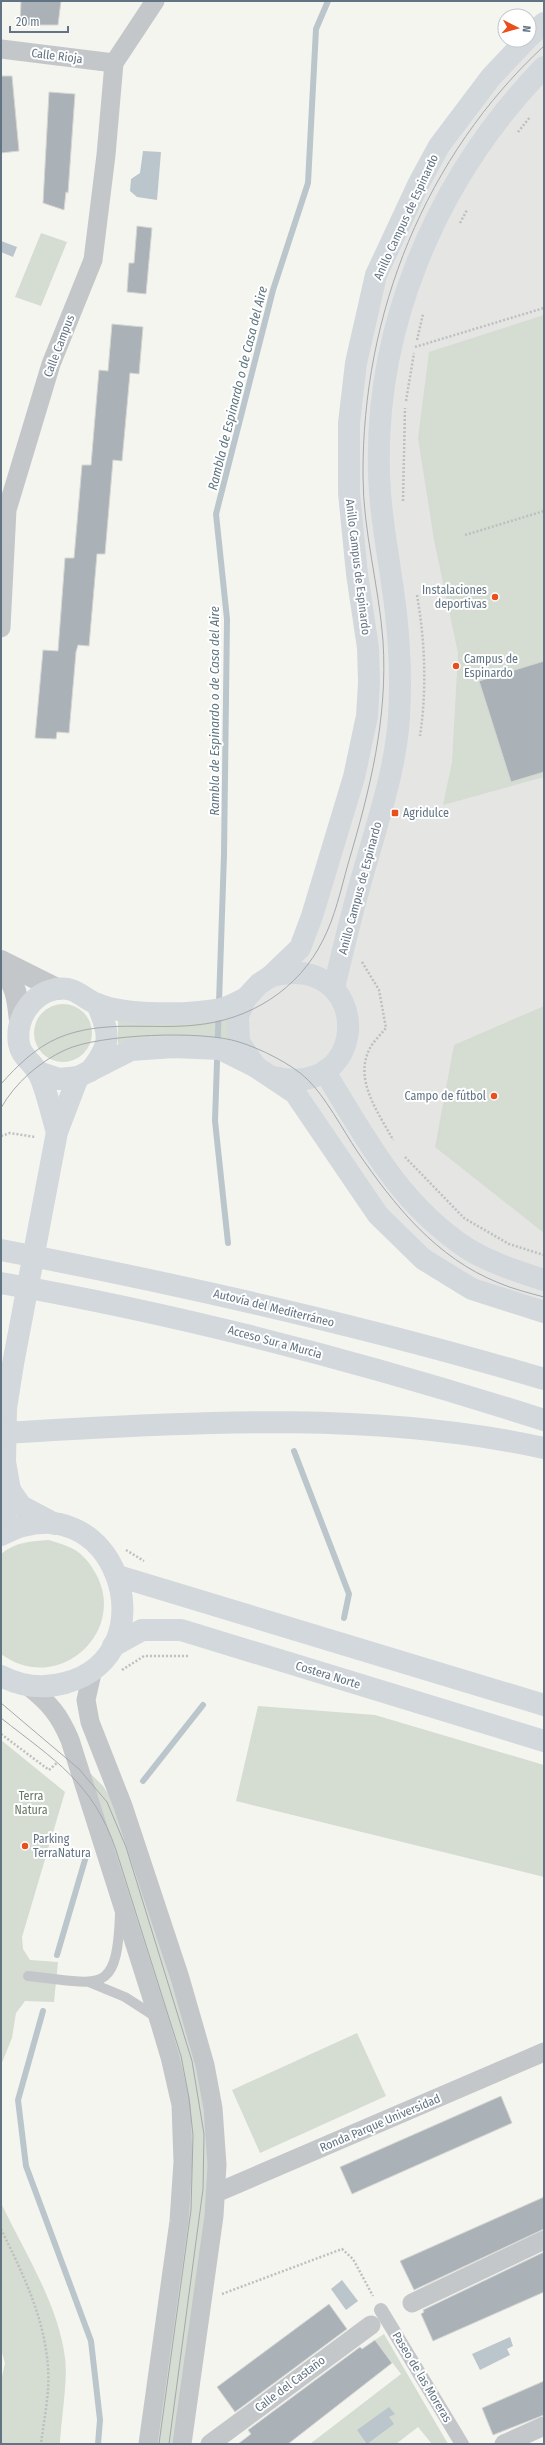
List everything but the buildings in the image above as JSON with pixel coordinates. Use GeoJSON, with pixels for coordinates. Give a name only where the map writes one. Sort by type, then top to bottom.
{"type":"FeatureCollection","features":[{"type":"Feature","properties":{"kind":"main road","name":"Anillo Campus de Espinardo"},"geometry":{"type":"LineString","coordinates":[[518,48],[491,77],[439,146],[419,183],[376,276],[356,363],[349,423],[349,493],[357,574],[368,648],[367,716],[354,777],[312,916],[300,948],[271,976],[259,984],[246,998],[238,1016],[239,1042],[264,1072],[295,1093],[378,1215],[423,1259],[472,1289],[544,1312]]}},
{"type":"Feature","properties":{"kind":"main road","name":"Anillo Campus de Espinardo"},"geometry":{"type":"LineString","coordinates":[[334,988],[347,928],[382,806],[399,720],[399,644],[380,492],[380,434],[389,358],[412,275],[446,198],[491,128],[544,67]]}},
{"type":"Feature","properties":{"kind":"main road","name":"Anillo Campus de Espinardo"},"geometry":{"type":"LineString","coordinates":[[264,1072],[290,1082],[307,1079],[325,1072],[339,1058],[347,1041],[349,1023],[344,1004],[334,988],[318,977],[302,972],[290,971],[271,976]]}},
{"type":"Feature","properties":{"kind":"main road"},"geometry":{"type":"LineString","coordinates":[[246,998],[222,1009],[177,1013],[135,1011],[97,1004],[79,991],[57,989],[41,995],[31,1002],[20,1021],[19,1044],[24,1058],[38,1072],[59,1079],[84,1074],[131,1050],[174,1047],[220,1049],[264,1072]]}},
{"type":"Feature","properties":{"kind":"main road"},"geometry":{"type":"LineString","coordinates":[[1,1525],[8,1508],[10,1490],[5,1462],[6,1408],[13,1364],[48,1185],[56,1136],[84,1074],[103,1055],[108,1028],[97,1004]]}},
{"type":"Feature","properties":{"kind":"main road"},"geometry":{"type":"LineString","coordinates":[[38,1072],[56,1136]]}},
{"type":"Feature","properties":{"kind":"main road"},"geometry":{"type":"LineString","coordinates":[[325,1072],[368,1144],[391,1177],[422,1214],[469,1249],[518,1271],[544,1280]]}},
{"type":"Feature","properties":{"kind":"main road","name":"Autovía del Mediterráneo"},"geometry":{"type":"LineString","coordinates":[[1,1250],[228,1296],[390,1336],[544,1379]]}},
{"type":"Feature","properties":{"kind":"main road","name":"Acceso Sur a Murcia"},"geometry":{"type":"LineString","coordinates":[[1,1283],[81,1298],[249,1335],[544,1420]]}},
{"type":"Feature","properties":{"kind":"main road"},"geometry":{"type":"LineString","coordinates":[[1,1433],[185,1425],[335,1422],[456,1433],[544,1448]]}},
{"type":"Feature","properties":{"kind":"main road"},"geometry":{"type":"LineString","coordinates":[[10,1490],[21,1506],[55,1524]]}},
{"type":"Feature","properties":{"kind":"main road","name":"Costera Norte"},"geometry":{"type":"LineString","coordinates":[[1,1535],[14,1528],[35,1523],[55,1524],[76,1530],[94,1541],[108,1557],[118,1576],[124,1599],[122,1624],[113,1646],[93,1669],[73,1681],[51,1687],[28,1686],[1,1676]]}},
{"type":"Feature","properties":{"kind":"main road"},"geometry":{"type":"LineString","coordinates":[[118,1576],[544,1705]]}},
{"type":"Feature","properties":{"kind":"main road","name":"Costera Norte"},"geometry":{"type":"LineString","coordinates":[[113,1646],[142,1630],[181,1630],[544,1741]]}},
{"type":"Feature","properties":{"kind":"street"},"geometry":{"type":"LineString","coordinates":[[114,63],[155,1]]}},
{"type":"Feature","properties":{"kind":"street","name":"Calle Rioja"},"geometry":{"type":"LineString","coordinates":[[1,49],[114,63]]}},
{"type":"Feature","properties":{"kind":"street","name":"Calle Campus"},"geometry":{"type":"LineString","coordinates":[[1,628],[7,510],[51,364],[93,260],[106,155],[114,63]]}},
{"type":"Feature","properties":{"kind":"street"},"geometry":{"type":"LineString","coordinates":[[1,962],[57,989]]}},
{"type":"Feature","properties":{"kind":"street"},"geometry":{"type":"LineString","coordinates":[[1,970],[7,975],[18,998],[20,1021]]}},
{"type":"Feature","properties":{"kind":"street"},"geometry":{"type":"LineString","coordinates":[[93,1669],[86,1700],[90,1722],[123,1806],[180,1978],[205,2065],[216,2132],[216,2193],[182,2444]]}},
{"type":"Feature","properties":{"kind":"street"},"geometry":{"type":"LineString","coordinates":[[28,1686],[51,1705],[61,1718],[70,1740],[159,2020],[179,2098],[184,2162],[179,2221],[148,2444]]}},
{"type":"Feature","properties":{"kind":"street","name":"Ronda Parque Universidad"},"geometry":{"type":"LineString","coordinates":[[216,2193],[544,2052]]}},
{"type":"Feature","properties":{"kind":"street"},"geometry":{"type":"LineString","coordinates":[[412,2303],[544,2240]]}},
{"type":"Feature","properties":{"kind":"street","name":"Calle del Castaño"},"geometry":{"type":"LineString","coordinates":[[210,2444],[376,2317]]}},
{"type":"Feature","properties":{"kind":"street","name":"Paseo de las Moreras"},"geometry":{"type":"LineString","coordinates":[[376,2317],[462,2444]]}},
{"type":"Feature","properties":{"kind":"street"},"geometry":{"type":"LineString","coordinates":[[504,2444],[544,2426]]}},
{"type":"Feature","properties":{"kind":"lane"},"geometry":{"type":"LineString","coordinates":[[28,1976],[87,1982],[101,1980],[112,1970],[115,1962],[119,1943],[121,1899]]}},
{"type":"Feature","properties":{"kind":"lane"},"geometry":{"type":"LineString","coordinates":[[87,1982],[125,1997],[159,2020]]}},
{"type":"Feature","properties":{"kind":"path"},"geometry":{"type":"LineString","coordinates":[[516,135],[533,113]]}},
{"type":"Feature","properties":{"kind":"path"},"geometry":{"type":"LineString","coordinates":[[458,226],[469,207]]}},
{"type":"Feature","properties":{"kind":"path"},"geometry":{"type":"LineString","coordinates":[[404,507],[405,408],[415,347],[425,307]]}},
{"type":"Feature","properties":{"kind":"path"},"geometry":{"type":"LineString","coordinates":[[415,347],[544,308]]}},
{"type":"Feature","properties":{"kind":"path"},"geometry":{"type":"LineString","coordinates":[[465,535],[544,511]]}},
{"type":"Feature","properties":{"kind":"path"},"geometry":{"type":"LineString","coordinates":[[416,593],[424,653],[424,694],[419,740]]}},
{"type":"Feature","properties":{"kind":"path"},"geometry":{"type":"LineString","coordinates":[[361,956],[367,972],[379,990],[386,1028],[370,1048],[366,1065],[366,1090],[396,1144]]}},
{"type":"Feature","properties":{"kind":"path"},"geometry":{"type":"LineString","coordinates":[[1,1136],[10,1133],[56,1136]]}},
{"type":"Feature","properties":{"kind":"path"},"geometry":{"type":"LineString","coordinates":[[399,1151],[464,1218],[509,1244],[544,1256]]}},
{"type":"Feature","properties":{"kind":"path"},"geometry":{"type":"LineString","coordinates":[[1,2229],[21,2269],[40,2319],[48,2368],[42,2444]]}},
{"type":"Feature","properties":{"kind":"path"},"geometry":{"type":"LineString","coordinates":[[215,2297],[342,2249],[353,2259],[376,2317]]}},
{"type":"Feature","properties":{"kind":"shaded area","name":"Campus de Espinardo"},"geometry":{"type":"Polygon","coordinates":[[[544,23],[544,1312],[423,1259],[342,1162],[244,1051],[246,998],[300,948],[367,716],[357,574],[356,363],[419,183],[524,48],[537,48],[537,32],[544,23]]]}},
{"type":"Feature","properties":{"kind":"shaded area"},"geometry":{"type":"Polygon","coordinates":[[[143,151],[161,152],[157,200],[137,197],[130,191],[131,179],[140,173],[143,151]]]}},
{"type":"Feature","properties":{"kind":"shaded area"},"geometry":{"type":"Polygon","coordinates":[[[1,241],[17,247],[13,257],[1,252],[1,241]]]}},
{"type":"Feature","properties":{"kind":"shaded area"},"geometry":{"type":"Polygon","coordinates":[[[342,2280],[358,2301],[346,2310],[331,2289],[342,2280]]]}},
{"type":"Feature","properties":{"kind":"shaded area"},"geometry":{"type":"Polygon","coordinates":[[[510,2337],[513,2346],[507,2349],[510,2355],[480,2370],[472,2354],[510,2337]]]}},
{"type":"Feature","properties":{"kind":"shaded area"},"geometry":{"type":"Polygon","coordinates":[[[389,2407],[395,2414],[389,2417],[394,2424],[367,2444],[357,2430],[389,2407]]]}},
{"type":"Feature","properties":{"kind":"green space"},"geometry":{"type":"Polygon","coordinates":[[[41,233],[67,242],[41,306],[15,297],[41,233]]]}},
{"type":"Feature","properties":{"kind":"green space","name":"Instalaciones deportivas"},"geometry":{"type":"Polygon","coordinates":[[[544,315],[544,777],[443,805],[452,762],[458,653],[434,540],[418,438],[429,352],[544,315]]]}},
{"type":"Feature","properties":{"kind":"green space"},"geometry":{"type":"Polygon","coordinates":[[[57,1004],[69,1004],[84,1012],[92,1027],[92,1039],[84,1054],[69,1062],[57,1062],[42,1054],[34,1039],[34,1027],[42,1012],[57,1004]]]}},
{"type":"Feature","properties":{"kind":"green space","name":"Campo de fútbol"},"geometry":{"type":"Polygon","coordinates":[[[544,1006],[544,1233],[435,1147],[454,1045],[544,1006]]]}},
{"type":"Feature","properties":{"kind":"green space"},"geometry":{"type":"Polygon","coordinates":[[[233,1012],[233,1047],[166,1041],[118,1044],[118,1018],[233,1012]]]}},
{"type":"Feature","properties":{"kind":"green space"},"geometry":{"type":"Polygon","coordinates":[[[49,1540],[73,1549],[80,1553],[89,1562],[103,1592],[103,1614],[96,1634],[83,1650],[66,1662],[45,1667],[23,1665],[1,1654],[1,1554],[18,1545],[49,1540]]]}},
{"type":"Feature","properties":{"kind":"green space"},"geometry":{"type":"Polygon","coordinates":[[[258,1706],[375,1715],[544,1765],[544,1877],[236,1801],[258,1706]]]}},
{"type":"Feature","properties":{"kind":"green space","name":"Terra Natura"},"geometry":{"type":"Polygon","coordinates":[[[1,1740],[65,1792],[22,1937],[23,1949],[30,1960],[58,1962],[54,2002],[25,2001],[16,2013],[12,2038],[1,2065],[1,1740]]]}},
{"type":"Feature","properties":{"kind":"green space"},"geometry":{"type":"Polygon","coordinates":[[[86,1769],[103,1786],[118,1809],[205,2091],[209,2189],[176,2444],[153,2444],[188,2143],[86,1769]]]}},
{"type":"Feature","properties":{"kind":"green space"},"geometry":{"type":"Polygon","coordinates":[[[357,2033],[386,2096],[260,2153],[232,2090],[357,2033]]]}},
{"type":"Feature","properties":{"kind":"green space"},"geometry":{"type":"Polygon","coordinates":[[[1,2203],[48,2299],[56,2319],[61,2338],[65,2358],[66,2377],[60,2444],[1,2444],[1,2381],[5,2363],[1,2349],[1,2203]]]}},
{"type":"Feature","properties":{"kind":"green space"},"geometry":{"type":"Polygon","coordinates":[[[384,2334],[448,2444],[432,2444],[418,2427],[396,2444],[310,2444],[401,2374],[375,2340],[384,2334]]]}},
{"type":"Feature","properties":{"kind":"waterway","name":"Rambla de Espinardo o de Casa del Aire"},"geometry":{"type":"LineString","coordinates":[[228,1243],[215,1121],[224,855],[227,619],[216,514],[273,290],[308,183],[316,29],[328,1]]}},
{"type":"Feature","properties":{"kind":"waterway","name":"Rambla de Espinardo o de Casa del Aire"},"geometry":{"type":"LineString","coordinates":[[294,1451],[349,1594],[344,1618]]}},
{"type":"Feature","properties":{"kind":"waterway","name":"Rambla de Espinardo o de Casa del Aire"},"geometry":{"type":"LineString","coordinates":[[143,1781],[203,1705]]}},
{"type":"Feature","properties":{"kind":"waterway","name":"Rambla de Espinardo o de Casa del Aire"},"geometry":{"type":"LineString","coordinates":[[57,1955],[87,1853]]}},
{"type":"Feature","properties":{"kind":"waterway","name":"Rambla de Espinardo o de Casa del Aire"},"geometry":{"type":"LineString","coordinates":[[43,2011],[18,2100],[26,2166],[91,2341],[100,2420],[98,2444]]}},
{"type":"Feature","properties":{"kind":"tram line"},"geometry":{"type":"LineString","coordinates":[[1,1084],[34,1052],[58,1038],[75,1032],[109,1027],[196,1025],[216,1022],[254,1009],[287,987],[313,958],[323,940],[337,903],[370,781],[376,754],[383,698],[383,641],[368,538],[363,476],[366,416],[374,356],[388,298],[408,242],[434,188],[465,137],[502,89],[544,46]]}},
{"type":"Feature","properties":{"kind":"tram line"},"geometry":{"type":"LineString","coordinates":[[1,1108],[13,1090],[28,1074],[55,1055],[81,1045],[101,1040],[126,1037],[177,1035],[223,1038],[239,1042],[265,1052],[284,1062],[301,1073],[314,1086],[357,1151],[386,1191],[418,1228],[436,1244],[455,1259],[476,1272],[504,1285],[544,1297]]}},
{"type":"Feature","properties":{"kind":"tram line"},"geometry":{"type":"LineString","coordinates":[[1,1703],[79,1769],[107,1802],[126,1847],[192,2061],[204,2134],[203,2189],[169,2444]]}},
{"type":"Feature","properties":{"kind":"tram line"},"geometry":{"type":"LineString","coordinates":[[1,1718],[55,1760],[70,1774],[96,1807],[107,1827],[116,1850],[181,2056],[189,2098],[193,2135],[191,2210],[159,2444]]}},
{"type":"Feature","properties":{"kind":"place","name":"Instalaciones deportivas"},"geometry":{"type":"Point","coordinates":[495,597]}},
{"type":"Feature","properties":{"kind":"place","name":"Campus de Espinardo"},"geometry":{"type":"Point","coordinates":[456,666]}},
{"type":"Feature","properties":{"kind":"place","name":"Agridulce"},"geometry":{"type":"Point","coordinates":[395,813]}},
{"type":"Feature","properties":{"kind":"place","name":"Campo de fútbol"},"geometry":{"type":"Point","coordinates":[494,1096]}},
{"type":"Feature","properties":{"kind":"place","name":"Parking TerraNatura"},"geometry":{"type":"Point","coordinates":[25,1846]}}]}
